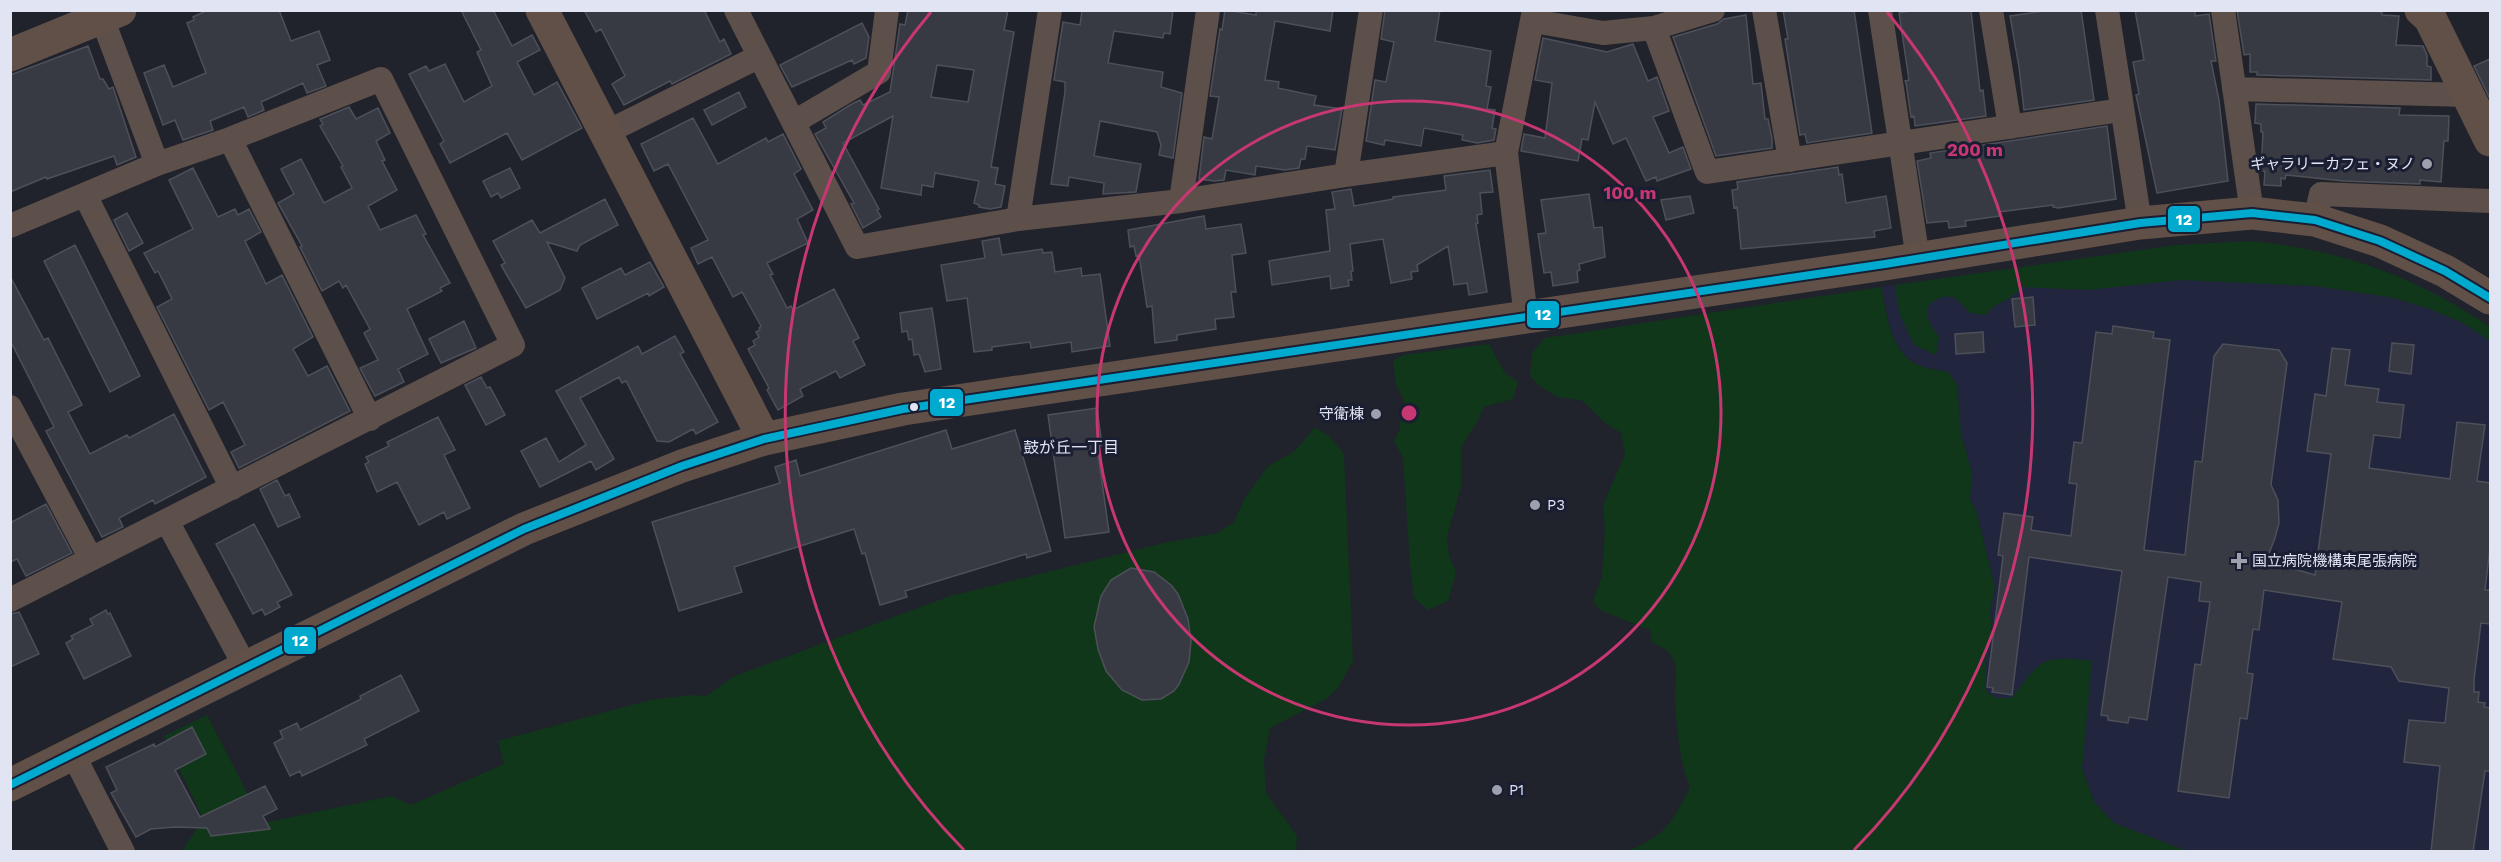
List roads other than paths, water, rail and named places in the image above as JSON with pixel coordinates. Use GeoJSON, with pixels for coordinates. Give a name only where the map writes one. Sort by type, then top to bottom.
{"type":"FeatureCollection","features":[{"type":"Feature","properties":{"kind":"main road"},"geometry":{"type":"LineString","coordinates":[[542,10],[764,439]]}},
{"type":"Feature","properties":{"kind":"main road"},"geometry":{"type":"LineString","coordinates":[[2421,10],[2430,18],[2490,140]]}},
{"type":"Feature","properties":{"kind":"main road"},"geometry":{"type":"LineString","coordinates":[[10,54],[111,14]]}},
{"type":"Feature","properties":{"kind":"main road"},"geometry":{"type":"LineString","coordinates":[[10,785],[524,529],[682,466],[764,439],[903,409],[1918,259],[2140,223],[2252,213],[2315,220],[2380,241],[2418,257],[2474,286],[2490,298]]}},
{"type":"Feature","properties":{"kind":"street"},"geometry":{"type":"LineString","coordinates":[[736,10],[857,247],[1018,219],[1181,201],[1506,153]]}},
{"type":"Feature","properties":{"kind":"street"},"geometry":{"type":"LineString","coordinates":[[794,122],[879,72],[887,10]]}},
{"type":"Feature","properties":{"kind":"street"},"geometry":{"type":"LineString","coordinates":[[1018,219],[1050,10]]}},
{"type":"Feature","properties":{"kind":"street"},"geometry":{"type":"LineString","coordinates":[[1181,201],[1208,10]]}},
{"type":"Feature","properties":{"kind":"street"},"geometry":{"type":"LineString","coordinates":[[1346,175],[1371,10]]}},
{"type":"Feature","properties":{"kind":"street"},"geometry":{"type":"LineString","coordinates":[[1526,316],[1506,153],[1533,16],[1603,33],[1654,28],[1713,10]]}},
{"type":"Feature","properties":{"kind":"street"},"geometry":{"type":"LineString","coordinates":[[1764,10],[1790,160]]}},
{"type":"Feature","properties":{"kind":"street"},"geometry":{"type":"LineString","coordinates":[[1880,10],[1918,259]]}},
{"type":"Feature","properties":{"kind":"street"},"geometry":{"type":"LineString","coordinates":[[1991,10],[2010,127]]}},
{"type":"Feature","properties":{"kind":"street"},"geometry":{"type":"LineString","coordinates":[[2107,10],[2140,223]]}},
{"type":"Feature","properties":{"kind":"street"},"geometry":{"type":"LineString","coordinates":[[2223,10],[2252,213]]}},
{"type":"Feature","properties":{"kind":"street"},"geometry":{"type":"LineString","coordinates":[[111,14],[157,164]]}},
{"type":"Feature","properties":{"kind":"street"},"geometry":{"type":"LineString","coordinates":[[1654,28],[1707,172],[2121,110]]}},
{"type":"Feature","properties":{"kind":"street"},"geometry":{"type":"LineString","coordinates":[[605,133],[758,57]]}},
{"type":"Feature","properties":{"kind":"street"},"geometry":{"type":"LineString","coordinates":[[10,226],[157,164],[230,139],[381,79],[513,345],[10,600]]}},
{"type":"Feature","properties":{"kind":"street"},"geometry":{"type":"LineString","coordinates":[[2234,88],[2467,95]]}},
{"type":"Feature","properties":{"kind":"street"},"geometry":{"type":"LineString","coordinates":[[230,139],[370,419]]}},
{"type":"Feature","properties":{"kind":"street"},"geometry":{"type":"LineString","coordinates":[[2315,220],[2321,194],[2490,201]]}},
{"type":"Feature","properties":{"kind":"street"},"geometry":{"type":"LineString","coordinates":[[85,195],[232,488]]}},
{"type":"Feature","properties":{"kind":"street"},"geometry":{"type":"LineString","coordinates":[[14,422],[92,559]]}},
{"type":"Feature","properties":{"kind":"street"},"geometry":{"type":"LineString","coordinates":[[167,521],[246,668]]}},
{"type":"Feature","properties":{"kind":"street"},"geometry":{"type":"LineString","coordinates":[[73,754],[123,852]]}},
{"type":"Feature","properties":{"kind":"place","name":"ギャラリーカフェ・ヌノ"},"geometry":{"type":"Point","coordinates":[2427,164]}},
{"type":"Feature","properties":{"kind":"place","name":"守衛棟"},"geometry":{"type":"Point","coordinates":[1376,414]}},
{"type":"Feature","properties":{"kind":"place","name":"P3"},"geometry":{"type":"Point","coordinates":[1535,505]}},
{"type":"Feature","properties":{"kind":"place","name":"国立病院機構東尾張病院"},"geometry":{"type":"Point","coordinates":[2239,561]}},
{"type":"Feature","properties":{"kind":"place","name":"P1"},"geometry":{"type":"Point","coordinates":[1497,790]}},
{"type":"Feature","properties":{"kind":"district","name":"鼓が丘一丁目"},"geometry":{"type":"Point","coordinates":[1071,447]}}]}
